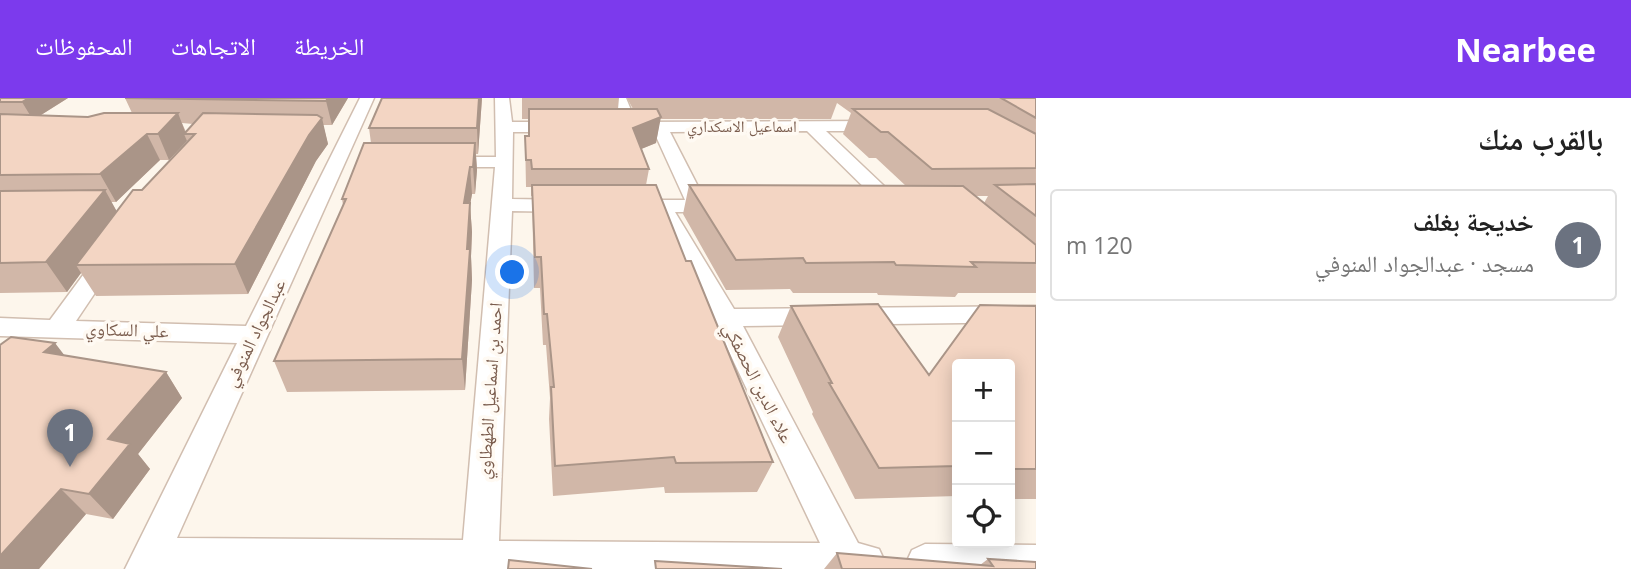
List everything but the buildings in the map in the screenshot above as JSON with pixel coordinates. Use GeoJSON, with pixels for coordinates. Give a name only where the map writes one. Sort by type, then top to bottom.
{"type":"FeatureCollection","features":[{"type":"Feature","properties":{"kind":"street","name":"عبدالجواد المنوفي"},"geometry":{"type":"LineString","coordinates":[[147,562],[254,335],[345,162],[352,134],[367,98]]}},
{"type":"Feature","properties":{"kind":"street","name":"احمد بن اسماعيل الطهطاوي"},"geometry":{"type":"LineString","coordinates":[[480,559],[505,162],[502,98]]}},
{"type":"Feature","properties":{"kind":"street","name":"اسماعيل الاسكداري"},"geometry":{"type":"LineString","coordinates":[[619,98],[623,127],[894,126]]}},
{"type":"Feature","properties":{"kind":"street"},"geometry":{"type":"LineString","coordinates":[[835,112],[852,126]]}},
{"type":"Feature","properties":{"kind":"street"},"geometry":{"type":"LineString","coordinates":[[811,126],[894,206]]}},
{"type":"Feature","properties":{"kind":"street"},"geometry":{"type":"LineString","coordinates":[[505,127],[575,127]]}},
{"type":"Feature","properties":{"kind":"street"},"geometry":{"type":"LineString","coordinates":[[660,127],[698,206]]}},
{"type":"Feature","properties":{"kind":"street"},"geometry":{"type":"LineString","coordinates":[[325,133],[352,134]]}},
{"type":"Feature","properties":{"kind":"street"},"geometry":{"type":"LineString","coordinates":[[421,162],[505,162]]}},
{"type":"Feature","properties":{"kind":"street"},"geometry":{"type":"LineString","coordinates":[[502,205],[582,206]]}},
{"type":"Feature","properties":{"kind":"street"},"geometry":{"type":"LineString","coordinates":[[609,206],[737,206]]}},
{"type":"Feature","properties":{"kind":"street","name":"علاء الدين الحصفكي"},"geometry":{"type":"LineString","coordinates":[[662,206],[726,318],[848,562]]}},
{"type":"Feature","properties":{"kind":"street"},"geometry":{"type":"LineString","coordinates":[[868,206],[917,206]]}},
{"type":"Feature","properties":{"kind":"street"},"geometry":{"type":"LineString","coordinates":[[58,328],[119,242]]}},
{"type":"Feature","properties":{"kind":"street"},"geometry":{"type":"LineString","coordinates":[[726,318],[1036,314]]}},
{"type":"Feature","properties":{"kind":"street","name":"علي السكاوي"},"geometry":{"type":"LineString","coordinates":[[0,327],[254,335]]}},
{"type":"Feature","properties":{"kind":"street"},"geometry":{"type":"LineString","coordinates":[[147,562],[480,559],[791,566],[848,562],[1036,564]]}},
{"type":"Feature","properties":{"kind":"place","name":"خديجة بغلف"},"geometry":{"type":"Point","coordinates":[70,467]}}]}
